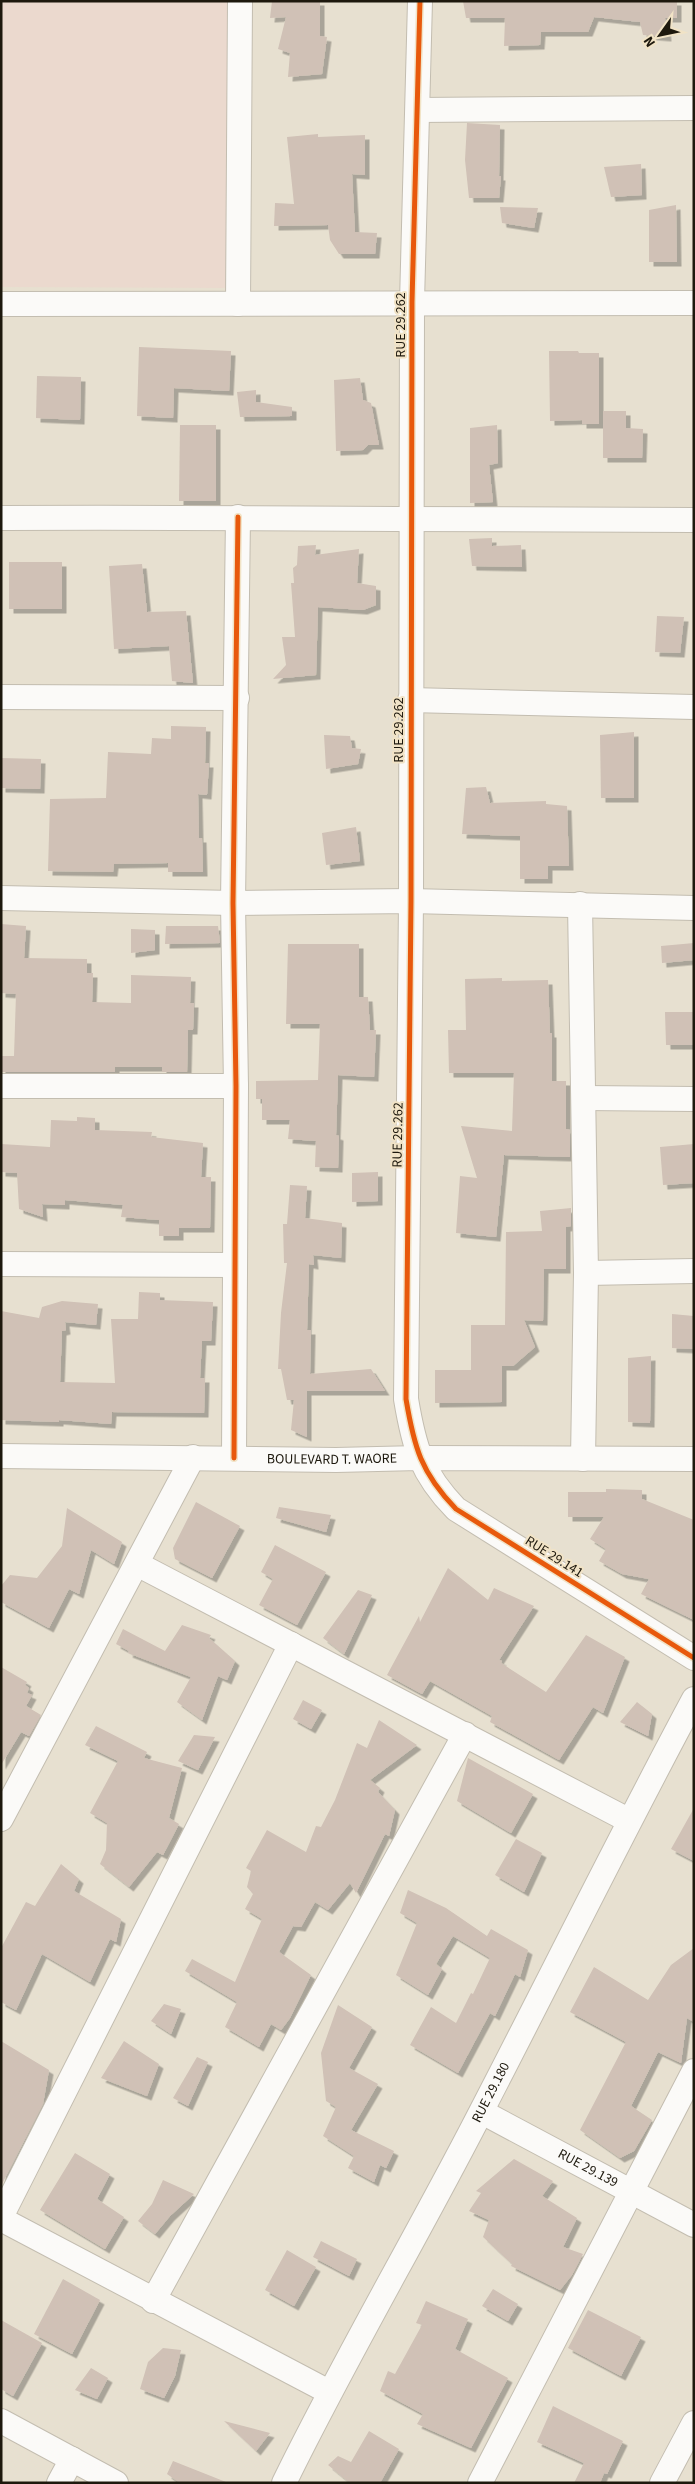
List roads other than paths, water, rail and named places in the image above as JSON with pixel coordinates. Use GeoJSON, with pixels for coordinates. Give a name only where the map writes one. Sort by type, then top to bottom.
{"type":"FeatureCollection","features":[{"type":"Feature","properties":{"kind":"street"},"geometry":{"type":"LineString","coordinates":[[238,304],[240,1]]}},
{"type":"Feature","properties":{"kind":"street","name":"RUE 29.262"},"geometry":{"type":"LineString","coordinates":[[419,1458],[411,1431],[406,1399],[411,901],[412,302],[420,1]]}},
{"type":"Feature","properties":{"kind":"street"},"geometry":{"type":"LineString","coordinates":[[418,110],[694,108]]}},
{"type":"Feature","properties":{"kind":"street"},"geometry":{"type":"LineString","coordinates":[[1,304],[694,302]]}},
{"type":"Feature","properties":{"kind":"street"},"geometry":{"type":"LineString","coordinates":[[234,1458],[236,1086],[233,903],[238,517]]}},
{"type":"Feature","properties":{"kind":"street"},"geometry":{"type":"LineString","coordinates":[[1,518],[238,517],[413,520],[694,520]]}},
{"type":"Feature","properties":{"kind":"street"},"geometry":{"type":"LineString","coordinates":[[1,697],[237,698]]}},
{"type":"Feature","properties":{"kind":"street"},"geometry":{"type":"LineString","coordinates":[[410,700],[694,707]]}},
{"type":"Feature","properties":{"kind":"street"},"geometry":{"type":"LineString","coordinates":[[1,898],[233,903],[411,901],[694,908]]}},
{"type":"Feature","properties":{"kind":"street"},"geometry":{"type":"LineString","coordinates":[[580,904],[586,1273],[583,1459]]}},
{"type":"Feature","properties":{"kind":"street"},"geometry":{"type":"LineString","coordinates":[[1,1086],[236,1086]]}},
{"type":"Feature","properties":{"kind":"street"},"geometry":{"type":"LineString","coordinates":[[584,1098],[694,1099]]}},
{"type":"Feature","properties":{"kind":"street"},"geometry":{"type":"LineString","coordinates":[[1,1264],[235,1265]]}},
{"type":"Feature","properties":{"kind":"street"},"geometry":{"type":"LineString","coordinates":[[586,1273],[694,1271]]}},
{"type":"Feature","properties":{"kind":"street","name":"BOULEVARD T. WAORE"},"geometry":{"type":"LineString","coordinates":[[1,1456],[336,1460],[419,1458],[694,1459]]}},
{"type":"Feature","properties":{"kind":"street"},"geometry":{"type":"LineString","coordinates":[[2,1814],[194,1457]]}},
{"type":"Feature","properties":{"kind":"street","name":"RUE 29.141"},"geometry":{"type":"LineString","coordinates":[[419,1458],[436,1488],[456,1509],[694,1658]]}},
{"type":"Feature","properties":{"kind":"street"},"geometry":{"type":"LineString","coordinates":[[137,1564],[628,1820]]}},
{"type":"Feature","properties":{"kind":"street"},"geometry":{"type":"LineString","coordinates":[[290,1644],[1,2218],[153,2301],[328,2392]]}},
{"type":"Feature","properties":{"kind":"street","name":"RUE 29.180"},"geometry":{"type":"LineString","coordinates":[[284,2483],[328,2392],[482,2112],[628,1820],[694,1699]]}},
{"type":"Feature","properties":{"kind":"street"},"geometry":{"type":"LineString","coordinates":[[153,2301],[465,1734]]}},
{"type":"Feature","properties":{"kind":"street"},"geometry":{"type":"LineString","coordinates":[[480,2483],[694,2071]]}},
{"type":"Feature","properties":{"kind":"street","name":"RUE 29.139"},"geometry":{"type":"LineString","coordinates":[[482,2112],[694,2225]]}},
{"type":"Feature","properties":{"kind":"street"},"geometry":{"type":"LineString","coordinates":[[1,2421],[116,2483]]}},
{"type":"Feature","properties":{"kind":"street"},"geometry":{"type":"LineString","coordinates":[[662,2483],[694,2423]]}},
{"type":"Feature","properties":{"kind":"street"},"geometry":{"type":"LineString","coordinates":[[59,2483],[72,2459]]}}]}
